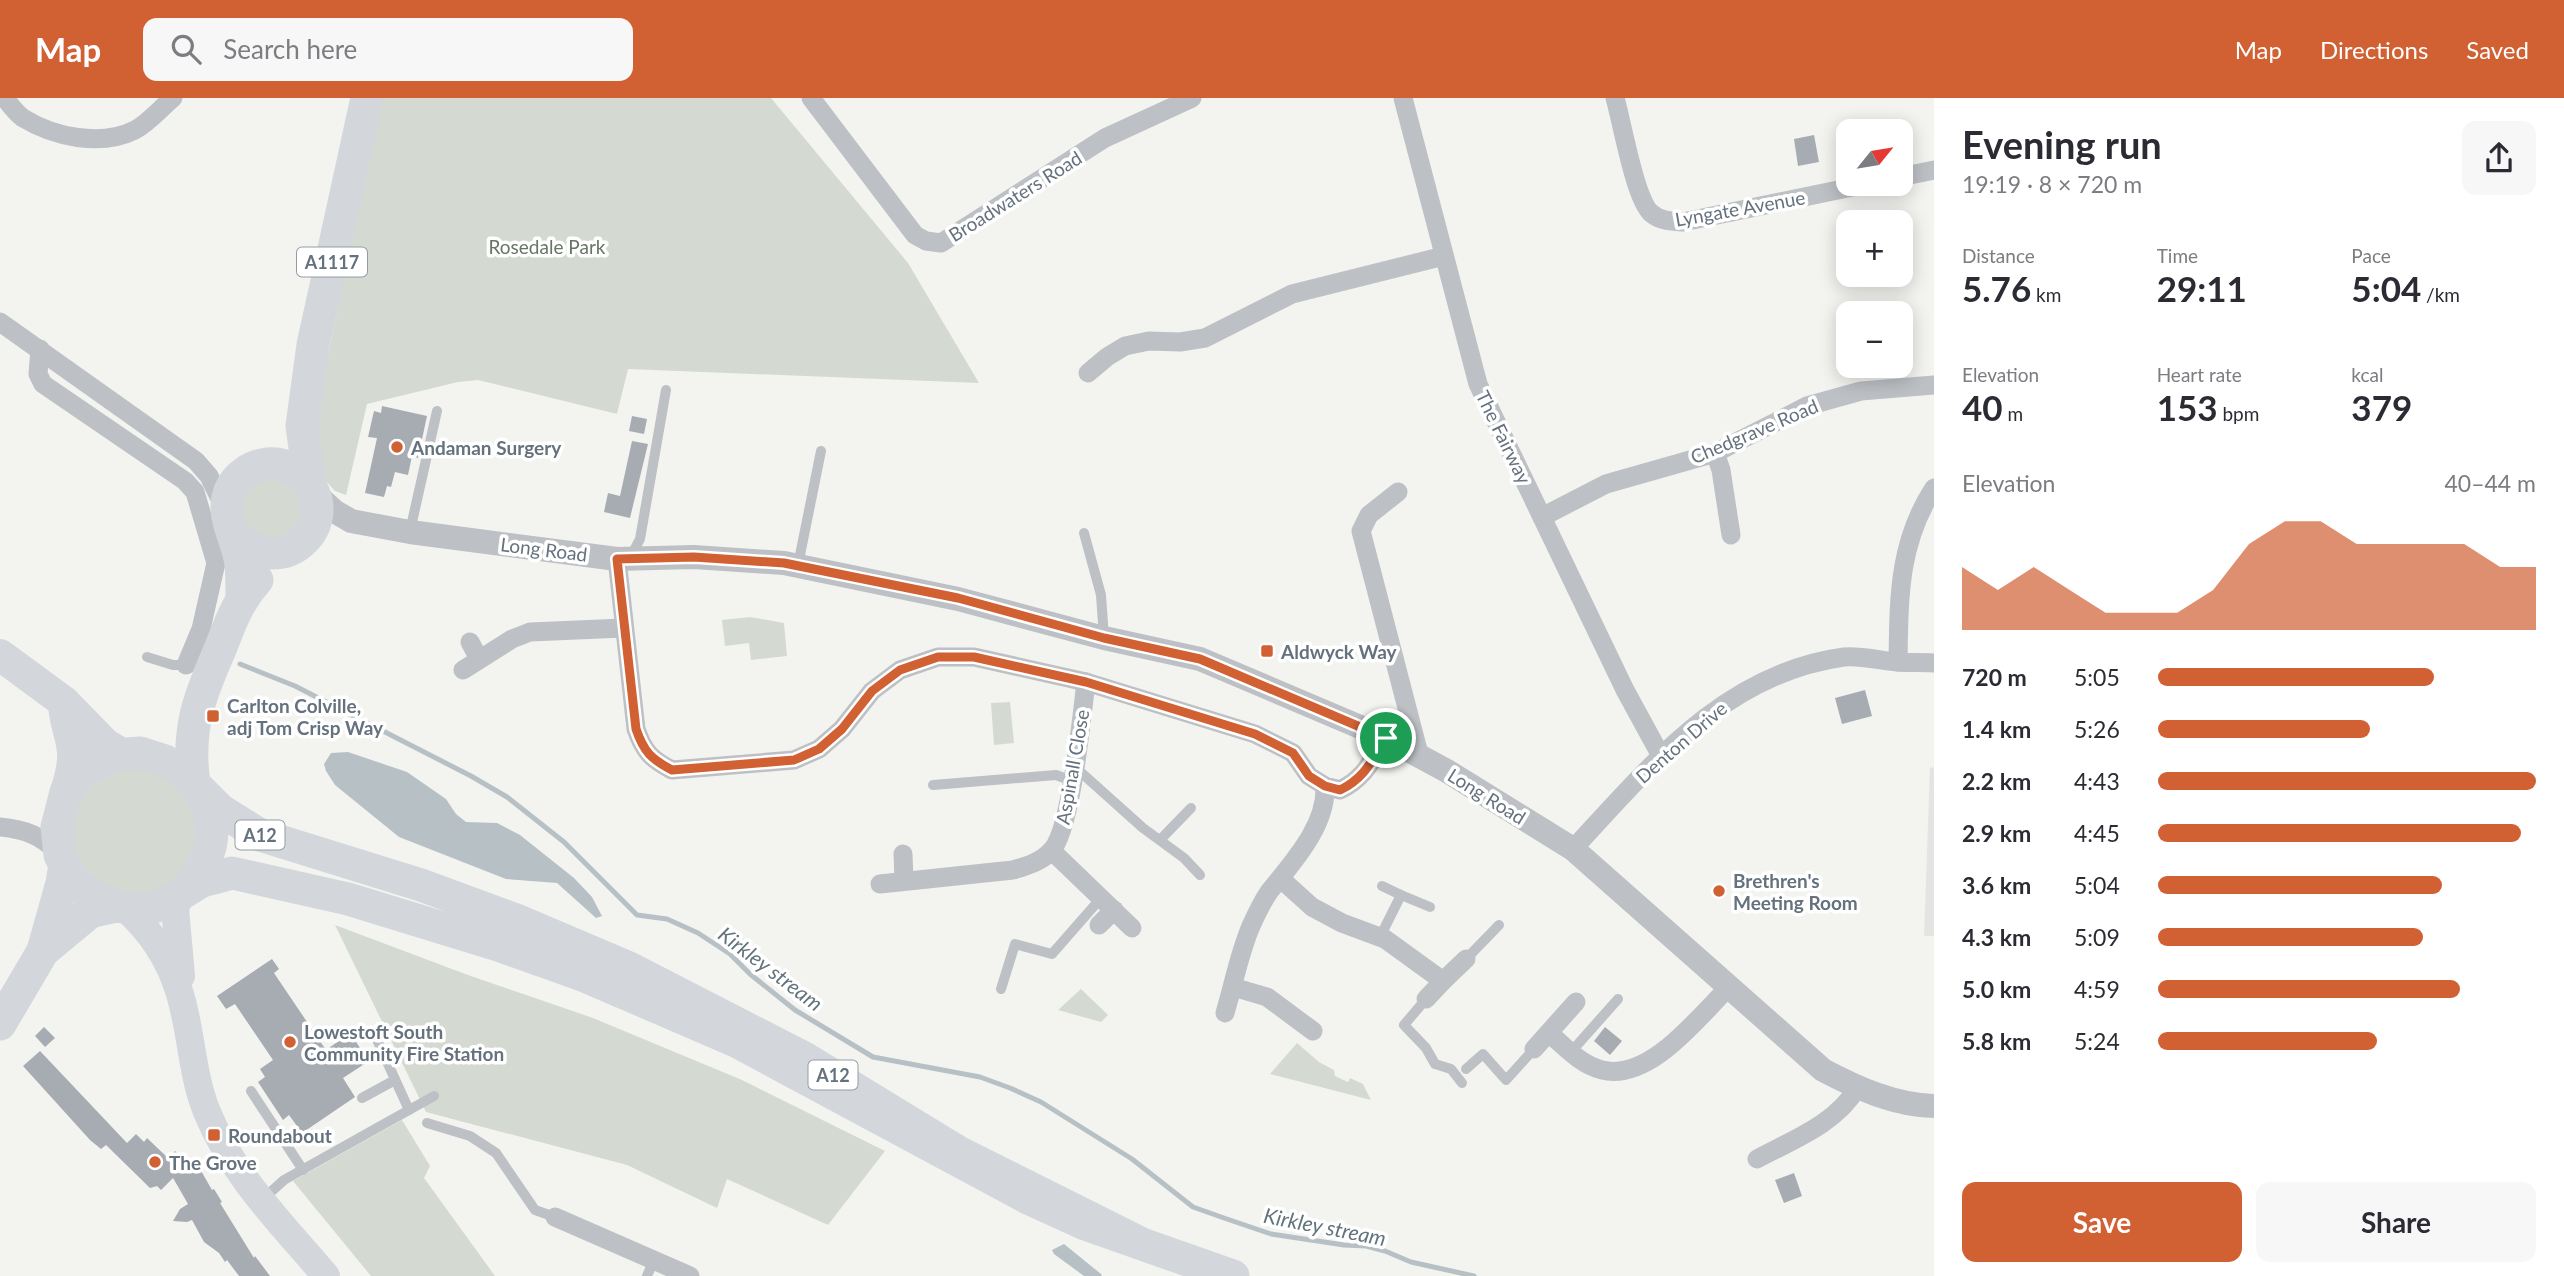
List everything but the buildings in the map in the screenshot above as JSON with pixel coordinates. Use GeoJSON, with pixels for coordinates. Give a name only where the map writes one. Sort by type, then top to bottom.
{"type":"FeatureCollection","features":[{"type":"Feature","properties":{"kind":"highway","name":"A1117"},"geometry":{"type":"LineString","coordinates":[[312,488],[302,426],[313,345],[367,98]]}},
{"type":"Feature","properties":{"kind":"highway"},"geometry":{"type":"LineString","coordinates":[[242,597],[241,564],[230,524],[227,500],[240,476],[282,451],[302,426]]}},
{"type":"Feature","properties":{"kind":"highway"},"geometry":{"type":"LineString","coordinates":[[0,1024],[43,951],[62,883],[57,827],[66,795],[83,772],[165,739],[242,597],[310,532],[316,519],[317,505],[312,488],[300,474],[275,463],[255,467]]}},
{"type":"Feature","properties":{"kind":"highway"},"geometry":{"type":"LineString","coordinates":[[230,524],[245,545],[257,552],[272,554],[294,547]]}},
{"type":"Feature","properties":{"kind":"highway"},"geometry":{"type":"LineString","coordinates":[[196,684],[191,752],[197,787]]}},
{"type":"Feature","properties":{"kind":"highway"},"geometry":{"type":"LineString","coordinates":[[43,951],[90,912],[120,907],[138,909],[171,900],[184,891],[198,874],[211,847],[210,812],[197,787],[182,772],[165,761],[140,753],[125,754]]}},
{"type":"Feature","properties":{"kind":"highway","name":"A12"},"geometry":{"type":"LineString","coordinates":[[197,787],[220,810],[260,835],[421,885],[516,920],[629,968],[806,1059],[960,1153],[1142,1244]]}},
{"type":"Feature","properties":{"kind":"highway"},"geometry":{"type":"LineString","coordinates":[[62,860],[72,878],[86,892],[120,907]]}},
{"type":"Feature","properties":{"kind":"highway","name":"A12"},"geometry":{"type":"LineString","coordinates":[[184,891],[210,879],[232,873],[285,884],[348,899],[498,945],[585,976],[736,1041],[1028,1198],[1085,1224],[1233,1276]]}},
{"type":"Feature","properties":{"kind":"main road"},"geometry":{"type":"LineString","coordinates":[[0,655],[64,702],[105,744],[125,754]]}},
{"type":"Feature","properties":{"kind":"main road"},"geometry":{"type":"LineString","coordinates":[[64,702],[64,720],[71,737],[73,754],[66,795]]}},
{"type":"Feature","properties":{"kind":"main road"},"geometry":{"type":"LineString","coordinates":[[184,891],[175,908],[180,992],[192,1057],[206,1111],[233,1165],[326,1276]]}},
{"type":"Feature","properties":{"kind":"main road"},"geometry":{"type":"LineString","coordinates":[[120,907],[157,943],[180,992]]}},
{"type":"Feature","properties":{"kind":"street"},"geometry":{"type":"LineString","coordinates":[[5,98],[21,117],[45,129],[97,139],[136,130],[173,98]]}},
{"type":"Feature","properties":{"kind":"street","name":"Broadwaters Road"},"geometry":{"type":"LineString","coordinates":[[811,98],[915,234],[926,241],[941,243],[1105,138],[1192,98]]}},
{"type":"Feature","properties":{"kind":"street","name":"The Fairway"},"geometry":{"type":"LineString","coordinates":[[1403,98],[1478,384],[1625,690],[1661,756]]}},
{"type":"Feature","properties":{"kind":"street","name":"Lyngate Avenue"},"geometry":{"type":"LineString","coordinates":[[1615,98],[1641,198],[1651,213],[1665,221],[1683,222],[1836,190]]}},
{"type":"Feature","properties":{"kind":"street"},"geometry":{"type":"LineString","coordinates":[[1913,174],[1934,170]]}},
{"type":"Feature","properties":{"kind":"street"},"geometry":{"type":"LineString","coordinates":[[1088,373],[1125,346],[1149,341],[1181,342],[1205,338],[1292,294],[1444,256]]}},
{"type":"Feature","properties":{"kind":"street"},"geometry":{"type":"LineString","coordinates":[[0,322],[196,461],[214,467],[255,467]]}},
{"type":"Feature","properties":{"kind":"street"},"geometry":{"type":"LineString","coordinates":[[40,349],[38,374],[43,384],[185,481],[195,492],[216,563],[201,629],[196,684]]}},
{"type":"Feature","properties":{"kind":"street","name":"Chedgrave Road"},"geometry":{"type":"LineString","coordinates":[[1542,517],[1606,484],[1715,453],[1807,407],[1860,391],[1934,385]]}},
{"type":"Feature","properties":{"kind":"street"},"geometry":{"type":"LineString","coordinates":[[1715,453],[1721,470],[1731,535]]}},
{"type":"Feature","properties":{"kind":"street"},"geometry":{"type":"LineString","coordinates":[[196,461],[219,492],[230,524]]}},
{"type":"Feature","properties":{"kind":"street","name":"Long Road"},"geometry":{"type":"LineString","coordinates":[[312,488],[334,511],[351,521],[410,532],[623,559],[694,557],[798,566],[958,598],[1104,638],[1200,659],[1419,754],[1573,849],[1823,1070],[1857,1088],[1885,1098],[1934,1106]]}},
{"type":"Feature","properties":{"kind":"street"},"geometry":{"type":"LineString","coordinates":[[1898,662],[1899,595],[1905,551],[1924,503],[1934,488]]}},
{"type":"Feature","properties":{"kind":"street"},"geometry":{"type":"LineString","coordinates":[[1398,492],[1369,514],[1361,531],[1419,754]]}},
{"type":"Feature","properties":{"kind":"street"},"geometry":{"type":"LineString","coordinates":[[294,547],[351,521]]}},
{"type":"Feature","properties":{"kind":"street"},"geometry":{"type":"LineString","coordinates":[[623,559],[624,628],[636,729],[642,746],[655,761],[672,770],[794,760],[819,749],[842,729],[872,691],[900,670],[938,657],[974,657],[1086,682],[1255,734],[1293,753],[1309,776],[1325,786],[1340,790],[1355,782],[1386,738]]}},
{"type":"Feature","properties":{"kind":"street"},"geometry":{"type":"LineString","coordinates":[[471,657],[530,632],[624,628]]}},
{"type":"Feature","properties":{"kind":"street","name":"Denton Drive"},"geometry":{"type":"LineString","coordinates":[[1573,849],[1661,756],[1723,703],[1782,672],[1846,656],[1934,663]]}},
{"type":"Feature","properties":{"kind":"street","name":"Aspinall Close"},"geometry":{"type":"LineString","coordinates":[[880,884],[1013,870],[1034,863],[1052,851],[1060,833],[1074,774],[1086,682]]}},
{"type":"Feature","properties":{"kind":"street"},"geometry":{"type":"LineString","coordinates":[[1225,1013],[1238,959],[1251,926],[1267,894],[1281,879],[1310,837],[1326,799],[1325,786]]}},
{"type":"Feature","properties":{"kind":"street"},"geometry":{"type":"LineString","coordinates":[[9,828],[47,813],[66,795]]}},
{"type":"Feature","properties":{"kind":"street"},"geometry":{"type":"LineString","coordinates":[[9,828],[45,841],[62,860]]}},
{"type":"Feature","properties":{"kind":"street","name":"Aspinall Close"},"geometry":{"type":"LineString","coordinates":[[1052,851],[1132,928]]}},
{"type":"Feature","properties":{"kind":"street"},"geometry":{"type":"LineString","coordinates":[[903,854],[904,880]]}},
{"type":"Feature","properties":{"kind":"street"},"geometry":{"type":"LineString","coordinates":[[1281,879],[1312,907],[1342,923],[1380,937],[1443,981]]}},
{"type":"Feature","properties":{"kind":"street"},"geometry":{"type":"LineString","coordinates":[[1099,925],[1107,904]]}},
{"type":"Feature","properties":{"kind":"street"},"geometry":{"type":"LineString","coordinates":[[1426,999],[1466,959]]}},
{"type":"Feature","properties":{"kind":"street"},"geometry":{"type":"LineString","coordinates":[[1233,987],[1266,997],[1313,1031]]}},
{"type":"Feature","properties":{"kind":"street"},"geometry":{"type":"LineString","coordinates":[[1549,1033],[1579,1059],[1603,1071],[1631,1068],[1666,1051],[1729,987]]}},
{"type":"Feature","properties":{"kind":"street"},"geometry":{"type":"LineString","coordinates":[[1534,1049],[1576,1002]]}},
{"type":"Feature","properties":{"kind":"street"},"geometry":{"type":"LineString","coordinates":[[1757,1159],[1829,1119],[1850,1099],[1857,1088]]}},
{"type":"Feature","properties":{"kind":"street"},"geometry":{"type":"LineString","coordinates":[[555,1217],[650,1268],[690,1276]]}},
{"type":"Feature","properties":{"kind":"lane"},"geometry":{"type":"LineString","coordinates":[[623,559],[640,539],[666,390]]}},
{"type":"Feature","properties":{"kind":"lane"},"geometry":{"type":"LineString","coordinates":[[410,532],[437,411]]}},
{"type":"Feature","properties":{"kind":"lane"},"geometry":{"type":"LineString","coordinates":[[798,566],[821,451]]}},
{"type":"Feature","properties":{"kind":"lane"},"geometry":{"type":"LineString","coordinates":[[1084,533],[1101,595],[1104,638]]}},
{"type":"Feature","properties":{"kind":"lane"},"geometry":{"type":"LineString","coordinates":[[147,657],[173,665],[196,684]]}},
{"type":"Feature","properties":{"kind":"lane"},"geometry":{"type":"LineString","coordinates":[[933,785],[1074,774],[1184,858],[1200,874]]}},
{"type":"Feature","properties":{"kind":"lane"},"geometry":{"type":"LineString","coordinates":[[1160,840],[1191,808]]}},
{"type":"Feature","properties":{"kind":"lane"},"geometry":{"type":"LineString","coordinates":[[1382,886],[1430,907]]}},
{"type":"Feature","properties":{"kind":"lane"},"geometry":{"type":"LineString","coordinates":[[1380,937],[1401,895]]}},
{"type":"Feature","properties":{"kind":"lane"},"geometry":{"type":"LineString","coordinates":[[1001,989],[1015,944],[1052,954],[1107,904]]}},
{"type":"Feature","properties":{"kind":"lane"},"geometry":{"type":"LineString","coordinates":[[1466,959],[1499,925]]}},
{"type":"Feature","properties":{"kind":"lane"},"geometry":{"type":"LineString","coordinates":[[1426,999],[1404,1025],[1426,1048],[1434,1064],[1451,1069],[1462,1083]]}},
{"type":"Feature","properties":{"kind":"lane"},"geometry":{"type":"LineString","coordinates":[[1570,1052],[1618,999]]}},
{"type":"Feature","properties":{"kind":"lane"},"geometry":{"type":"LineString","coordinates":[[373,1031],[409,1110]]}},
{"type":"Feature","properties":{"kind":"lane"},"geometry":{"type":"LineString","coordinates":[[1466,1069],[1483,1054],[1506,1080],[1534,1049]]}},
{"type":"Feature","properties":{"kind":"lane"},"geometry":{"type":"LineString","coordinates":[[362,1098],[395,1080]]}},
{"type":"Feature","properties":{"kind":"lane"},"geometry":{"type":"LineString","coordinates":[[251,1091],[303,1170]]}},
{"type":"Feature","properties":{"kind":"lane"},"geometry":{"type":"LineString","coordinates":[[261,1200],[284,1180],[434,1096]]}},
{"type":"Feature","properties":{"kind":"lane"},"geometry":{"type":"LineString","coordinates":[[427,1123],[470,1136],[496,1153],[535,1210],[555,1217]]}},
{"type":"Feature","properties":{"kind":"shaded area"},"geometry":{"type":"Polygon","coordinates":[[[348,752],[407,772],[446,799],[456,814],[466,822],[497,823],[520,835],[574,878],[592,897],[602,916],[596,918],[557,883],[506,879],[399,837],[335,785],[326,771],[324,764],[331,753],[348,752]]]}},
{"type":"Feature","properties":{"kind":"shaded area"},"geometry":{"type":"Polygon","coordinates":[[[1934,767],[1934,936],[1924,936],[1930,768],[1934,767]]]}},
{"type":"Feature","properties":{"kind":"shaded area"},"geometry":{"type":"Polygon","coordinates":[[[1064,1244],[1102,1276],[1084,1276],[1054,1254],[1052,1250],[1064,1244]]]}},
{"type":"Feature","properties":{"kind":"green space","name":"Rosedale Park"},"geometry":{"type":"Polygon","coordinates":[[[381,98],[771,98],[908,263],[979,383],[628,369],[617,414],[478,380],[458,382],[367,404],[346,495],[335,491],[321,476],[315,418],[381,98]]]}},
{"type":"Feature","properties":{"kind":"green space"},"geometry":{"type":"Polygon","coordinates":[[[277,474],[303,493],[302,526],[275,543],[245,530],[238,499],[246,484],[277,474]]]}},
{"type":"Feature","properties":{"kind":"green space"},"geometry":{"type":"Polygon","coordinates":[[[750,617],[784,623],[787,656],[751,660],[749,643],[725,646],[722,620],[750,617]]]}},
{"type":"Feature","properties":{"kind":"green space"},"geometry":{"type":"Polygon","coordinates":[[[1010,702],[1014,743],[994,745],[991,703],[1010,702]]]}},
{"type":"Feature","properties":{"kind":"green space"},"geometry":{"type":"Polygon","coordinates":[[[139,766],[180,785],[199,826],[188,870],[151,896],[106,893],[74,861],[69,815],[95,778],[139,766]]]}},
{"type":"Feature","properties":{"kind":"green space"},"geometry":{"type":"Polygon","coordinates":[[[335,925],[593,1018],[742,1080],[885,1151],[828,1225],[727,1179],[717,1208],[627,1165],[426,1112],[335,925]]]}},
{"type":"Feature","properties":{"kind":"green space"},"geometry":{"type":"Polygon","coordinates":[[[1081,989],[1108,1015],[1101,1022],[1058,1010],[1081,989]]]}},
{"type":"Feature","properties":{"kind":"green space"},"geometry":{"type":"Polygon","coordinates":[[[1297,1043],[1319,1062],[1334,1070],[1335,1076],[1348,1082],[1350,1078],[1363,1084],[1371,1100],[1270,1074],[1297,1043]]]}},
{"type":"Feature","properties":{"kind":"green space"},"geometry":{"type":"Polygon","coordinates":[[[402,1120],[430,1166],[424,1178],[495,1276],[371,1276],[293,1181],[402,1120]]]}},
{"type":"Feature","properties":{"kind":"waterway","name":"Kirkley stream"},"geometry":{"type":"LineString","coordinates":[[240,664],[295,686],[507,797],[564,842],[637,915],[667,919],[698,933],[730,954],[795,1010],[873,1057],[980,1077],[1041,1102],[1132,1159],[1193,1207],[1271,1234],[1366,1246],[1411,1262],[1474,1276]]}},
{"type":"Feature","properties":{"kind":"place","name":"Andaman Surgery"},"geometry":{"type":"Point","coordinates":[397,447]}},
{"type":"Feature","properties":{"kind":"place","name":"Aldwyck Way"},"geometry":{"type":"Point","coordinates":[1267,651]}},
{"type":"Feature","properties":{"kind":"place","name":"Carlton Colville, adj Tom Crisp Way"},"geometry":{"type":"Point","coordinates":[213,716]}},
{"type":"Feature","properties":{"kind":"place","name":"Brethren's Meeting Room"},"geometry":{"type":"Point","coordinates":[1719,891]}},
{"type":"Feature","properties":{"kind":"place","name":"Lowestoft South Community Fire Station"},"geometry":{"type":"Point","coordinates":[290,1042]}},
{"type":"Feature","properties":{"kind":"place","name":"Roundabout"},"geometry":{"type":"Point","coordinates":[214,1135]}},
{"type":"Feature","properties":{"kind":"place","name":"The Grove"},"geometry":{"type":"Point","coordinates":[155,1162]}},
{"type":"Feature","properties":{"kind":"route"},"geometry":{"type":"LineString","coordinates":[[694,557],[784,563],[958,598],[1104,638],[1200,659],[1386,738],[1362,776],[1340,790],[1325,786],[1309,776],[1293,753],[1255,734],[1086,682],[974,657],[938,657],[900,670],[872,691],[842,729],[819,749],[794,760],[672,770],[655,761],[642,746],[636,729],[617,559],[694,557]]}}]}
